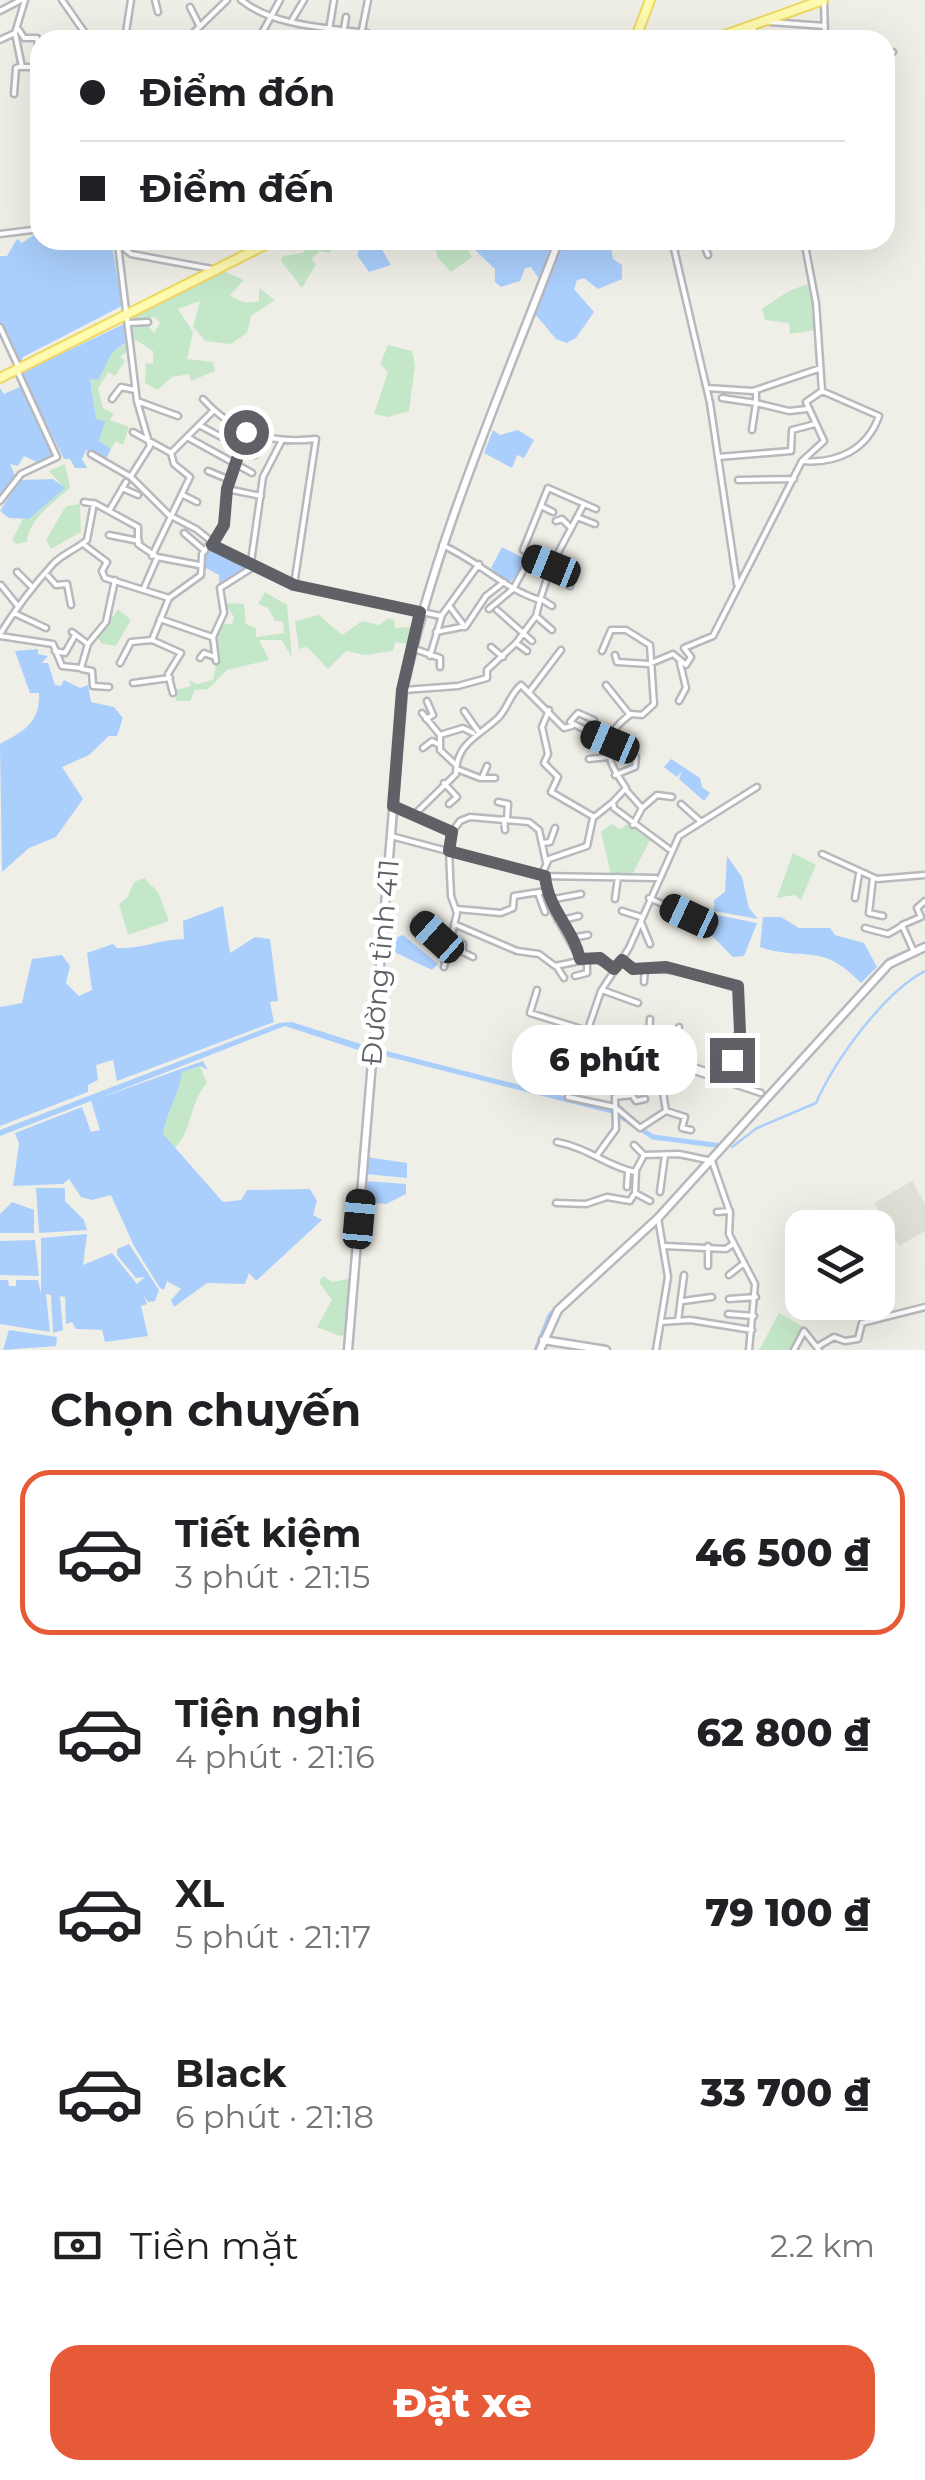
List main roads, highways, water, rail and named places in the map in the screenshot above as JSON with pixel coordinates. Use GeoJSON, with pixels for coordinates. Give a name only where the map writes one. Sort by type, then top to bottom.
{"type":"FeatureCollection","features":[{"type":"Feature","properties":{"kind":"main road"},"geometry":{"type":"LineString","coordinates":[[640,30],[650,0]]}},
{"type":"Feature","properties":{"kind":"main road"},"geometry":{"type":"LineString","coordinates":[[737,30],[823,0]]}},
{"type":"Feature","properties":{"kind":"main road"},"geometry":{"type":"LineString","coordinates":[[0,378],[127,319],[256,250]]}},
{"type":"Feature","properties":{"kind":"main road","name":"Đường tỉnh 411"},"geometry":{"type":"LineString","coordinates":[[348,1350],[402,690],[420,612],[442,545],[555,250]]}},
{"type":"Feature","properties":{"kind":"main road"},"geometry":{"type":"LineString","coordinates":[[540,1350],[558,1310],[658,1218],[856,998],[890,964],[925,947]]}},
{"type":"Feature","properties":{"kind":"main road"},"geometry":{"type":"LineString","coordinates":[[543,1340],[606,1350]]}},
{"type":"Feature","properties":{"kind":"water"},"geometry":{"type":"Polygon","coordinates":[[[30,238],[30,250],[113,250],[122,306],[23,357],[20,365],[0,323],[0,256],[7,256],[17,239],[22,243],[30,238]]]}},
{"type":"Feature","properties":{"kind":"water"},"geometry":{"type":"Polygon","coordinates":[[[359,250],[382,250],[391,265],[369,272],[357,255],[359,250]]]}},
{"type":"Feature","properties":{"kind":"water"},"geometry":{"type":"Polygon","coordinates":[[[475,250],[549,250],[539,279],[531,267],[525,268],[520,281],[501,287],[495,282],[495,269],[475,250]]]}},
{"type":"Feature","properties":{"kind":"water"},"geometry":{"type":"Polygon","coordinates":[[[559,250],[612,250],[613,259],[622,265],[622,279],[598,289],[584,278],[577,280],[574,289],[594,312],[576,338],[567,343],[556,339],[535,314],[559,250]]]}},
{"type":"Feature","properties":{"kind":"water"},"geometry":{"type":"Polygon","coordinates":[[[126,323],[127,341],[112,353],[98,380],[90,379],[96,419],[105,421],[99,441],[111,449],[105,461],[86,450],[82,459],[87,468],[75,468],[70,459],[64,459],[21,373],[126,323]]]}},
{"type":"Feature","properties":{"kind":"water"},"geometry":{"type":"Polygon","coordinates":[[[22,386],[39,417],[53,458],[39,463],[24,456],[18,466],[10,464],[16,478],[0,496],[0,388],[4,394],[22,386]]]}},
{"type":"Feature","properties":{"kind":"water"},"geometry":{"type":"Polygon","coordinates":[[[493,430],[500,435],[518,430],[534,440],[524,458],[517,455],[512,468],[484,453],[493,430]]]}},
{"type":"Feature","properties":{"kind":"water"},"geometry":{"type":"Polygon","coordinates":[[[53,479],[65,488],[29,519],[9,518],[0,511],[20,480],[53,479]]]}},
{"type":"Feature","properties":{"kind":"water"},"geometry":{"type":"Polygon","coordinates":[[[502,547],[527,560],[509,584],[491,568],[502,547]]]}},
{"type":"Feature","properties":{"kind":"water"},"geometry":{"type":"Polygon","coordinates":[[[213,548],[248,568],[219,587],[219,575],[202,566],[205,553],[213,548]]]}},
{"type":"Feature","properties":{"kind":"water"},"geometry":{"type":"Polygon","coordinates":[[[38,649],[38,654],[48,656],[42,663],[48,663],[55,685],[61,686],[64,680],[80,688],[88,685],[91,702],[114,707],[123,718],[117,736],[109,736],[89,755],[62,767],[83,799],[56,837],[29,848],[2,872],[0,744],[29,725],[39,703],[39,693],[30,693],[15,651],[38,649]]]}},
{"type":"Feature","properties":{"kind":"water"},"geometry":{"type":"Polygon","coordinates":[[[671,759],[700,778],[702,787],[710,793],[704,801],[679,779],[682,771],[677,777],[664,767],[671,759]]]}},
{"type":"Feature","properties":{"kind":"water"},"geometry":{"type":"Polygon","coordinates":[[[727,856],[742,877],[749,908],[758,919],[714,911],[714,900],[725,892],[727,856]]]}},
{"type":"Feature","properties":{"kind":"water"},"geometry":{"type":"Polygon","coordinates":[[[223,906],[230,953],[255,937],[270,939],[278,1001],[270,1002],[274,1022],[117,1081],[113,1060],[96,1065],[98,1080],[88,1085],[88,1092],[0,1126],[0,1007],[22,1003],[32,959],[62,955],[70,966],[66,983],[79,996],[92,990],[87,953],[113,944],[126,948],[184,939],[183,921],[223,906]]]}},
{"type":"Feature","properties":{"kind":"water"},"geometry":{"type":"Polygon","coordinates":[[[712,914],[757,923],[744,956],[733,957],[704,928],[712,914]]]}},
{"type":"Feature","properties":{"kind":"water"},"geometry":{"type":"Polygon","coordinates":[[[763,917],[781,917],[799,928],[830,928],[835,935],[864,943],[877,967],[861,983],[823,957],[760,947],[763,917]]]}},
{"type":"Feature","properties":{"kind":"water"},"geometry":{"type":"Polygon","coordinates":[[[388,930],[395,938],[403,935],[438,964],[432,970],[390,950],[388,930]]]}},
{"type":"Feature","properties":{"kind":"water"},"geometry":{"type":"Polygon","coordinates":[[[292,1022],[370,1047],[370,1054],[285,1026],[97,1099],[203,1061],[208,1070],[200,1066],[182,1072],[163,1134],[223,1202],[241,1200],[247,1190],[310,1189],[317,1201],[313,1215],[322,1220],[256,1281],[249,1273],[245,1284],[207,1283],[174,1307],[171,1300],[181,1289],[167,1281],[164,1290],[160,1288],[134,1246],[111,1195],[92,1200],[81,1197],[69,1179],[63,1184],[13,1186],[19,1144],[15,1133],[82,1107],[91,1132],[100,1130],[91,1101],[0,1136],[0,1130],[279,1023],[292,1022]]]}},
{"type":"Feature","properties":{"kind":"water"},"geometry":{"type":"Polygon","coordinates":[[[367,1157],[407,1163],[407,1178],[365,1174],[367,1157]]]}},
{"type":"Feature","properties":{"kind":"water"},"geometry":{"type":"Polygon","coordinates":[[[365,1181],[406,1184],[406,1194],[386,1204],[363,1202],[365,1181]]]}},
{"type":"Feature","properties":{"kind":"water"},"geometry":{"type":"Polygon","coordinates":[[[36,1188],[65,1188],[65,1201],[84,1220],[87,1230],[39,1233],[36,1188]]]}},
{"type":"Feature","properties":{"kind":"water"},"geometry":{"type":"Polygon","coordinates":[[[12,1202],[34,1210],[34,1233],[0,1233],[0,1214],[12,1202]]]}},
{"type":"Feature","properties":{"kind":"water"},"geometry":{"type":"Polygon","coordinates":[[[87,1234],[83,1265],[112,1253],[137,1284],[145,1277],[136,1278],[117,1255],[117,1249],[129,1244],[159,1290],[155,1301],[148,1302],[144,1296],[147,1304],[141,1306],[148,1336],[105,1342],[102,1330],[76,1329],[72,1322],[66,1324],[65,1297],[60,1296],[63,1330],[53,1333],[51,1295],[46,1294],[50,1332],[0,1324],[0,1280],[16,1286],[16,1280],[38,1280],[41,1294],[41,1238],[87,1234]]]}},
{"type":"Feature","properties":{"kind":"water"},"geometry":{"type":"Polygon","coordinates":[[[35,1240],[39,1276],[0,1275],[0,1241],[35,1240]]]}},
{"type":"Feature","properties":{"kind":"water"},"geometry":{"type":"Polygon","coordinates":[[[9,1330],[57,1337],[56,1346],[3,1350],[9,1330]]]}},
{"type":"Feature","properties":{"kind":"waterway"},"geometry":{"type":"LineString","coordinates":[[820,1036],[889,960],[925,944]]}},
{"type":"Feature","properties":{"kind":"waterway"},"geometry":{"type":"LineString","coordinates":[[732,1147],[757,1128],[816,1103],[862,1029],[893,994],[925,971]]}},
{"type":"Feature","properties":{"kind":"waterway"},"geometry":{"type":"LineString","coordinates":[[376,1051],[612,1111],[653,1137],[722,1146]]}},
{"type":"Feature","properties":{"kind":"waterway"},"geometry":{"type":"LineString","coordinates":[[536,1350],[550,1315],[559,1306]]}}]}
